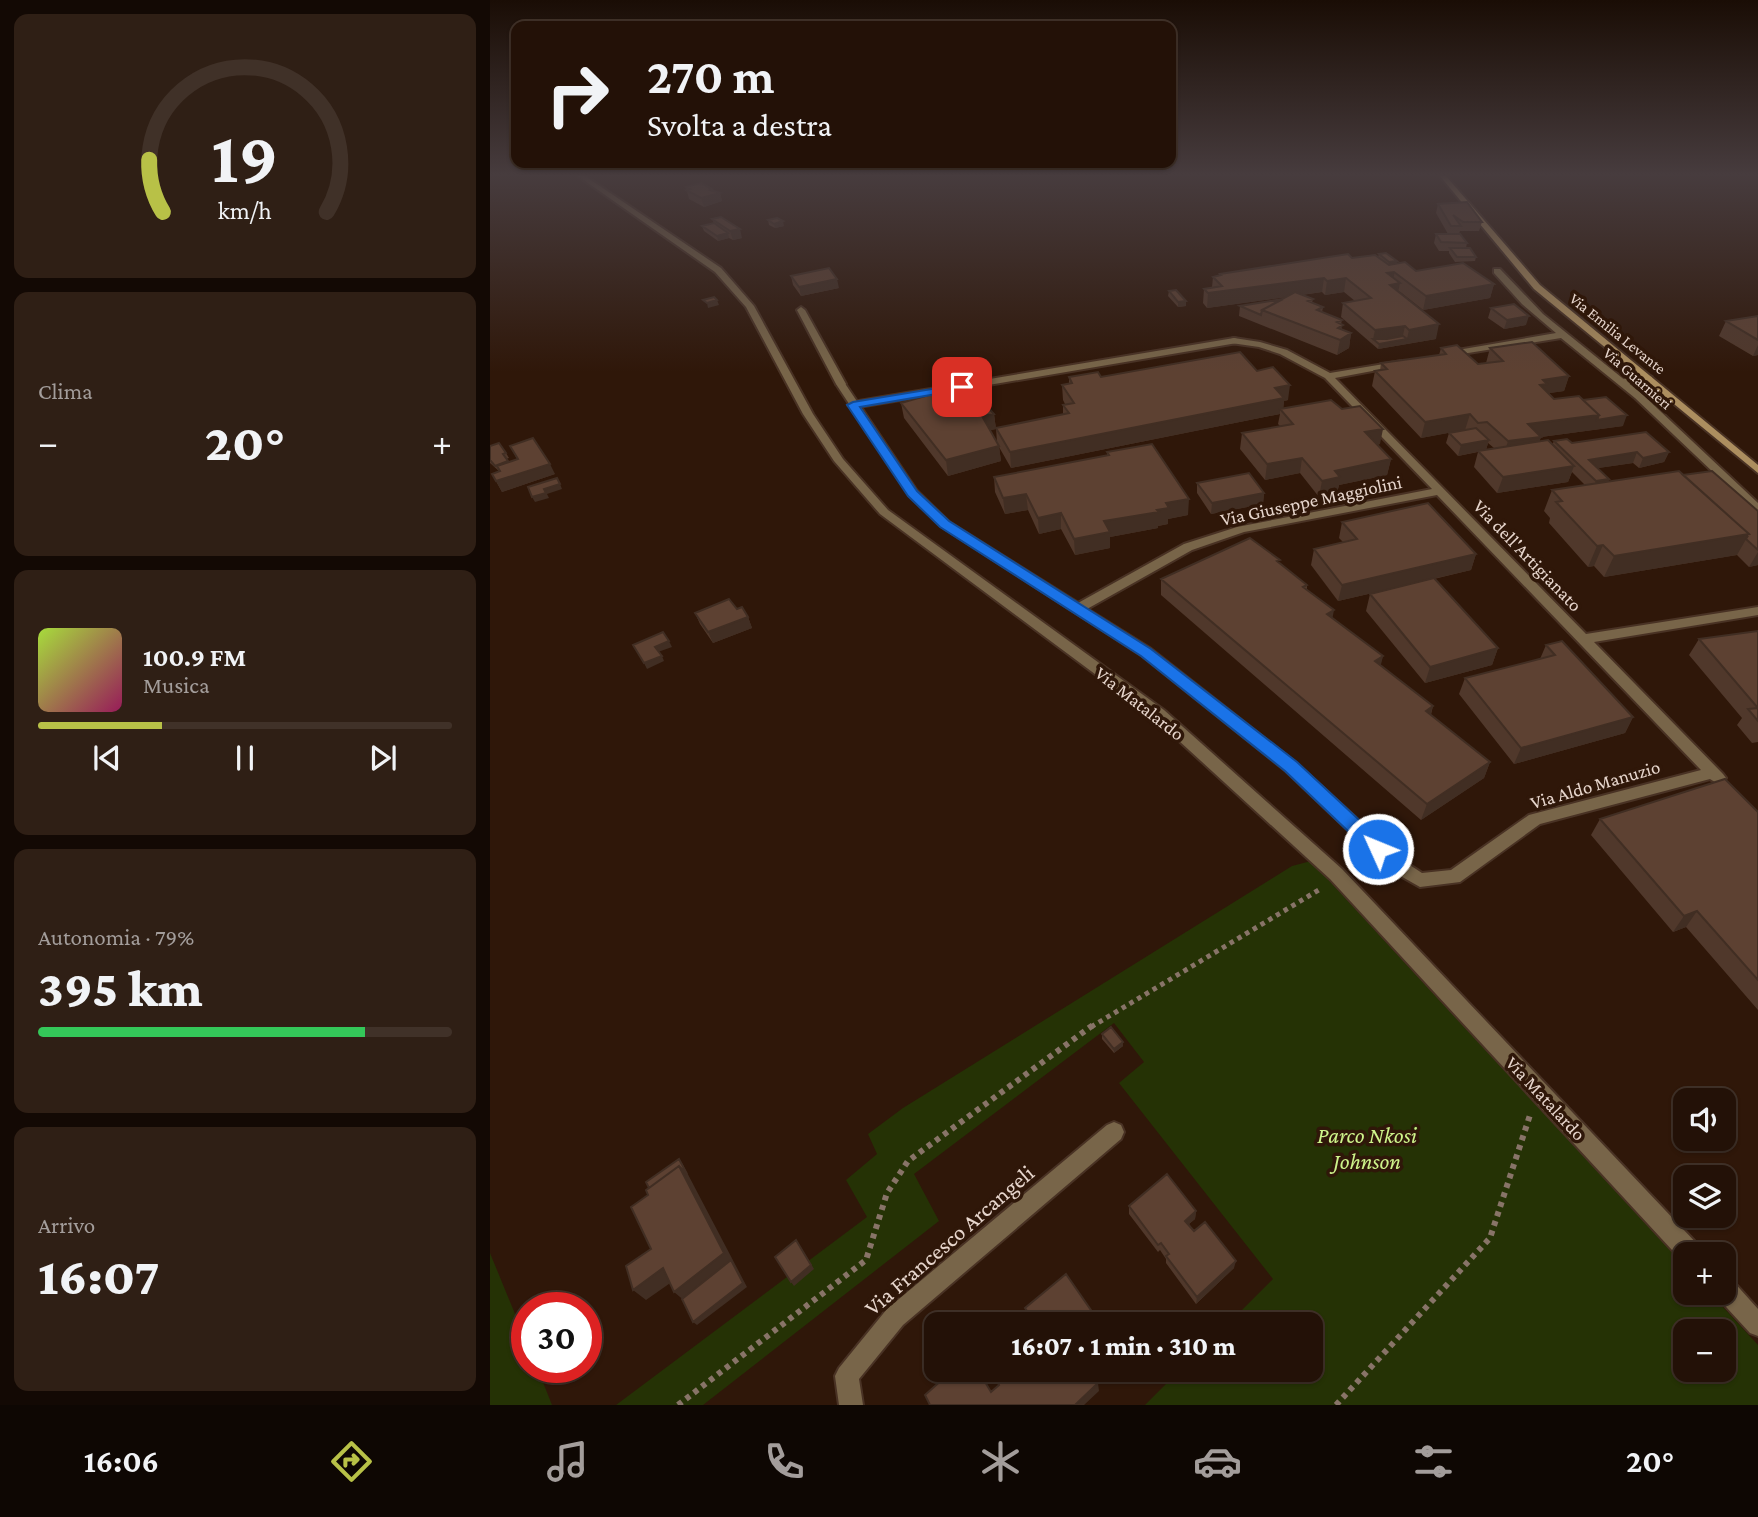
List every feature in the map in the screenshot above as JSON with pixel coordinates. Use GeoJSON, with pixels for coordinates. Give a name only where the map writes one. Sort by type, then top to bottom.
{"type":"FeatureCollection","features":[{"type":"Feature","properties":{"kind":"main road","name":"Via Emilia Levante"},"geometry":{"type":"LineString","coordinates":[[1499,242],[1537,287],[1758,470]]}},
{"type":"Feature","properties":{"kind":"street","name":"Via Matalardo"},"geometry":{"type":"LineString","coordinates":[[677,242],[718,270],[750,306],[808,414],[839,461],[884,512],[1159,714],[1340,877],[1680,1242]]}},
{"type":"Feature","properties":{"kind":"street","name":"Via Guarnieri"},"geometry":{"type":"LineString","coordinates":[[1497,271],[1515,293],[1562,335],[1622,382],[1758,509]]}},
{"type":"Feature","properties":{"kind":"street"},"geometry":{"type":"LineString","coordinates":[[801,310],[853,405],[913,494],[945,524],[1079,608]]}},
{"type":"Feature","properties":{"kind":"street"},"geometry":{"type":"LineString","coordinates":[[1438,356],[1562,335]]}},
{"type":"Feature","properties":{"kind":"street","name":"Via dell'Artigianato"},"geometry":{"type":"LineString","coordinates":[[853,405],[1234,341],[1254,342],[1291,353],[1328,376],[1731,792]]}},
{"type":"Feature","properties":{"kind":"street"},"geometry":{"type":"LineString","coordinates":[[1328,376],[1411,361]]}},
{"type":"Feature","properties":{"kind":"street"},"geometry":{"type":"LineString","coordinates":[[1622,382],[1650,379]]}},
{"type":"Feature","properties":{"kind":"street","name":"Via Giuseppe Maggiolini"},"geometry":{"type":"LineString","coordinates":[[1079,608],[1188,547],[1241,529],[1441,491]]}},
{"type":"Feature","properties":{"kind":"street","name":"Via Aldo Manuzio"},"geometry":{"type":"LineString","coordinates":[[1079,608],[1146,652],[1271,750],[1395,865],[1420,880],[1454,877],[1535,819],[1713,773]]}},
{"type":"Feature","properties":{"kind":"street"},"geometry":{"type":"LineString","coordinates":[[1582,639],[1758,611]]}},
{"type":"Feature","properties":{"kind":"street","name":"Via Francesco Arcangeli"},"geometry":{"type":"LineString","coordinates":[[851,1405],[847,1376],[895,1317],[1114,1132]]}},
{"type":"Feature","properties":{"kind":"street"},"geometry":{"type":"LineString","coordinates":[[1736,1302],[1758,1325]]}},
{"type":"Feature","properties":{"kind":"path"},"geometry":{"type":"LineString","coordinates":[[678,1405],[866,1260],[887,1194],[908,1161],[1106,1016],[1340,877]]}},
{"type":"Feature","properties":{"kind":"path"},"geometry":{"type":"LineString","coordinates":[[1336,1405],[1490,1238],[1538,1090]]}},
{"type":"Feature","properties":{"kind":"green space","name":"Parco Nkosi Johnson"},"geometry":{"type":"Polygon","coordinates":[[[1311,861],[1673,1253],[1673,1305],[1721,1305],[1734,1319],[1673,1319],[1673,1382],[1736,1382],[1736,1321],[1758,1345],[1758,1405],[1145,1405],[1168,1382],[1323,1382],[1323,1312],[1240,1312],[1273,1279],[1119,1083],[1144,1062],[1114,1023],[914,1174],[939,1221],[703,1405],[616,1405],[867,1217],[846,1180],[877,1154],[868,1134],[903,1108],[1292,866],[1311,861]]]}},
{"type":"Feature","properties":{"kind":"green space"},"geometry":{"type":"Polygon","coordinates":[[[490,1253],[511,1304],[511,1383],[543,1383],[552,1405],[490,1405],[490,1253]]]}},
{"type":"Feature","properties":{"kind":"building"},"geometry":{"type":"Polygon","coordinates":[[[1450,248],[1470,248],[1476,257],[1457,257],[1450,248]]]}},
{"type":"Feature","properties":{"kind":"building"},"geometry":{"type":"Polygon","coordinates":[[[1386,253],[1397,261],[1389,262],[1379,254],[1386,253]]]}},
{"type":"Feature","properties":{"kind":"building"},"geometry":{"type":"Polygon","coordinates":[[[1348,254],[1352,258],[1375,255],[1389,265],[1405,262],[1416,271],[1463,263],[1494,284],[1426,296],[1394,272],[1387,273],[1400,283],[1390,285],[1439,324],[1409,330],[1405,326],[1375,330],[1343,303],[1371,298],[1346,278],[1327,281],[1324,278],[1208,293],[1204,289],[1222,286],[1213,277],[1220,274],[1348,254]]]}},
{"type":"Feature","properties":{"kind":"building"},"geometry":{"type":"Polygon","coordinates":[[[829,268],[837,279],[799,287],[791,276],[829,268]]]}},
{"type":"Feature","properties":{"kind":"building"},"geometry":{"type":"Polygon","coordinates":[[[1176,290],[1186,301],[1178,302],[1169,291],[1176,290]]]}},
{"type":"Feature","properties":{"kind":"building"},"geometry":{"type":"Polygon","coordinates":[[[1295,292],[1313,299],[1308,301],[1323,307],[1317,310],[1342,320],[1337,322],[1343,325],[1338,328],[1351,333],[1340,340],[1262,310],[1295,292]]]}},
{"type":"Feature","properties":{"kind":"building"},"geometry":{"type":"Polygon","coordinates":[[[714,297],[717,300],[707,303],[703,300],[714,297]]]}},
{"type":"Feature","properties":{"kind":"building"},"geometry":{"type":"Polygon","coordinates":[[[1283,299],[1262,310],[1261,315],[1240,306],[1283,299]]]}},
{"type":"Feature","properties":{"kind":"building"},"geometry":{"type":"Polygon","coordinates":[[[1514,304],[1529,316],[1507,320],[1491,308],[1514,304]]]}},
{"type":"Feature","properties":{"kind":"building"},"geometry":{"type":"Polygon","coordinates":[[[1758,316],[1758,340],[1726,321],[1758,316]]]}},
{"type":"Feature","properties":{"kind":"building"},"geometry":{"type":"Polygon","coordinates":[[[1403,336],[1407,339],[1379,344],[1373,339],[1387,339],[1403,336]]]}},
{"type":"Feature","properties":{"kind":"building"},"geometry":{"type":"Polygon","coordinates":[[[1532,342],[1569,376],[1543,380],[1547,384],[1540,385],[1554,399],[1579,396],[1599,415],[1528,424],[1541,437],[1508,441],[1487,422],[1478,423],[1470,414],[1425,422],[1375,371],[1387,369],[1381,363],[1446,354],[1441,348],[1457,345],[1478,364],[1503,361],[1490,348],[1532,342]]]}},
{"type":"Feature","properties":{"kind":"building"},"geometry":{"type":"Polygon","coordinates":[[[1240,352],[1257,371],[1273,367],[1290,385],[1275,388],[1284,398],[1010,452],[996,428],[1069,413],[1063,405],[1074,403],[1062,385],[1072,383],[1069,377],[1098,372],[1101,377],[1240,352]]]}},
{"type":"Feature","properties":{"kind":"building"},"geometry":{"type":"Polygon","coordinates":[[[967,384],[994,414],[982,416],[999,446],[946,460],[901,403],[967,384]]]}},
{"type":"Feature","properties":{"kind":"building"},"geometry":{"type":"Polygon","coordinates":[[[1606,397],[1627,415],[1597,420],[1599,415],[1583,400],[1606,397]]]}},
{"type":"Feature","properties":{"kind":"building"},"geometry":{"type":"Polygon","coordinates":[[[1331,400],[1342,409],[1360,406],[1383,429],[1365,432],[1391,459],[1335,471],[1340,477],[1322,481],[1302,458],[1267,464],[1242,433],[1293,424],[1280,409],[1331,400]]]}},
{"type":"Feature","properties":{"kind":"building"},"geometry":{"type":"Polygon","coordinates":[[[1476,428],[1489,440],[1461,445],[1449,433],[1476,428]]]}},
{"type":"Feature","properties":{"kind":"building"},"geometry":{"type":"Polygon","coordinates":[[[1646,432],[1669,452],[1643,458],[1637,452],[1589,460],[1609,479],[1596,481],[1554,441],[1567,439],[1572,443],[1646,432]]]}},
{"type":"Feature","properties":{"kind":"building"},"geometry":{"type":"Polygon","coordinates":[[[533,438],[550,464],[496,481],[492,474],[500,471],[497,466],[518,459],[510,446],[533,438]]]}},
{"type":"Feature","properties":{"kind":"building"},"geometry":{"type":"Polygon","coordinates":[[[1548,440],[1574,466],[1503,477],[1478,451],[1548,440]]]}},
{"type":"Feature","properties":{"kind":"building"},"geometry":{"type":"Polygon","coordinates":[[[499,443],[508,461],[495,466],[490,460],[490,446],[499,443]]]}},
{"type":"Feature","properties":{"kind":"building"},"geometry":{"type":"Polygon","coordinates":[[[1152,444],[1189,499],[1166,503],[1169,508],[1157,510],[1159,512],[1104,521],[1110,532],[1074,539],[1061,513],[1038,518],[1026,494],[1003,498],[994,477],[1109,455],[1107,452],[1152,444]]]}},
{"type":"Feature","properties":{"kind":"building"},"geometry":{"type":"Polygon","coordinates":[[[1679,471],[1749,534],[1614,556],[1603,545],[1597,546],[1556,502],[1562,501],[1552,490],[1679,471]]]}},
{"type":"Feature","properties":{"kind":"building"},"geometry":{"type":"Polygon","coordinates":[[[1712,471],[1758,511],[1758,550],[1746,539],[1749,534],[1683,475],[1712,471]]]}},
{"type":"Feature","properties":{"kind":"building"},"geometry":{"type":"Polygon","coordinates":[[[1249,473],[1264,493],[1212,503],[1197,483],[1249,473]]]}},
{"type":"Feature","properties":{"kind":"building"},"geometry":{"type":"Polygon","coordinates":[[[557,478],[560,484],[544,489],[546,493],[532,497],[528,487],[557,478]]]}},
{"type":"Feature","properties":{"kind":"building"},"geometry":{"type":"Polygon","coordinates":[[[1428,503],[1476,554],[1342,585],[1314,549],[1357,539],[1342,522],[1428,503]]]}},
{"type":"Feature","properties":{"kind":"building"},"geometry":{"type":"Polygon","coordinates":[[[1250,538],[1280,560],[1277,561],[1307,585],[1303,587],[1334,610],[1327,614],[1383,656],[1375,661],[1433,706],[1426,711],[1490,762],[1427,804],[1161,579],[1250,538]]]}},
{"type":"Feature","properties":{"kind":"building"},"geometry":{"type":"Polygon","coordinates":[[[1434,578],[1498,648],[1430,667],[1370,594],[1434,578]]]}},
{"type":"Feature","properties":{"kind":"building"},"geometry":{"type":"Polygon","coordinates":[[[729,599],[737,609],[742,607],[748,617],[708,632],[695,613],[729,599]]]}},
{"type":"Feature","properties":{"kind":"building"},"geometry":{"type":"Polygon","coordinates":[[[1758,631],[1758,708],[1699,639],[1758,631]]]}},
{"type":"Feature","properties":{"kind":"building"},"geometry":{"type":"Polygon","coordinates":[[[663,632],[669,641],[655,647],[662,656],[644,663],[633,645],[663,632]]]}},
{"type":"Feature","properties":{"kind":"building"},"geometry":{"type":"Polygon","coordinates":[[[1562,641],[1633,717],[1521,748],[1465,678],[1555,655],[1546,645],[1562,641]]]}},
{"type":"Feature","properties":{"kind":"building"},"geometry":{"type":"Polygon","coordinates":[[[1758,708],[1758,721],[1748,709],[1758,708]]]}},
{"type":"Feature","properties":{"kind":"building"},"geometry":{"type":"Polygon","coordinates":[[[1725,779],[1758,812],[1758,980],[1697,911],[1684,916],[1600,819],[1725,779]]]}},
{"type":"Feature","properties":{"kind":"building"},"geometry":{"type":"Polygon","coordinates":[[[1111,1027],[1123,1042],[1114,1049],[1102,1034],[1111,1027]]]}},
{"type":"Feature","properties":{"kind":"building"},"geometry":{"type":"Polygon","coordinates":[[[679,1159],[687,1174],[679,1166],[649,1188],[646,1182],[679,1159]]]}},
{"type":"Feature","properties":{"kind":"building"},"geometry":{"type":"Polygon","coordinates":[[[679,1166],[724,1253],[674,1292],[663,1268],[633,1290],[626,1266],[651,1249],[631,1207],[648,1195],[646,1190],[679,1166]]]}},
{"type":"Feature","properties":{"kind":"building"},"geometry":{"type":"Polygon","coordinates":[[[1167,1174],[1196,1211],[1185,1221],[1194,1231],[1205,1222],[1236,1261],[1197,1297],[1166,1256],[1169,1254],[1161,1243],[1158,1245],[1129,1206],[1167,1174]]]}},
{"type":"Feature","properties":{"kind":"building"},"geometry":{"type":"Polygon","coordinates":[[[796,1240],[811,1265],[791,1282],[775,1257],[796,1240]]]}},
{"type":"Feature","properties":{"kind":"building"},"geometry":{"type":"Polygon","coordinates":[[[731,1260],[743,1283],[693,1322],[682,1299],[731,1260]]]}},
{"type":"Feature","properties":{"kind":"building"},"geometry":{"type":"Polygon","coordinates":[[[1066,1274],[1092,1312],[1028,1312],[1025,1308],[1066,1274]]]}},
{"type":"Feature","properties":{"kind":"building"},"geometry":{"type":"Polygon","coordinates":[[[940,1382],[985,1382],[991,1392],[999,1385],[997,1382],[1098,1383],[1075,1405],[930,1405],[925,1395],[940,1382]]]}},
{"type":"Feature","properties":{"kind":"route"},"geometry":{"type":"LineString","coordinates":[[962,387],[853,405],[913,494],[945,524],[1146,652],[1291,767],[1378,849]]}}]}
